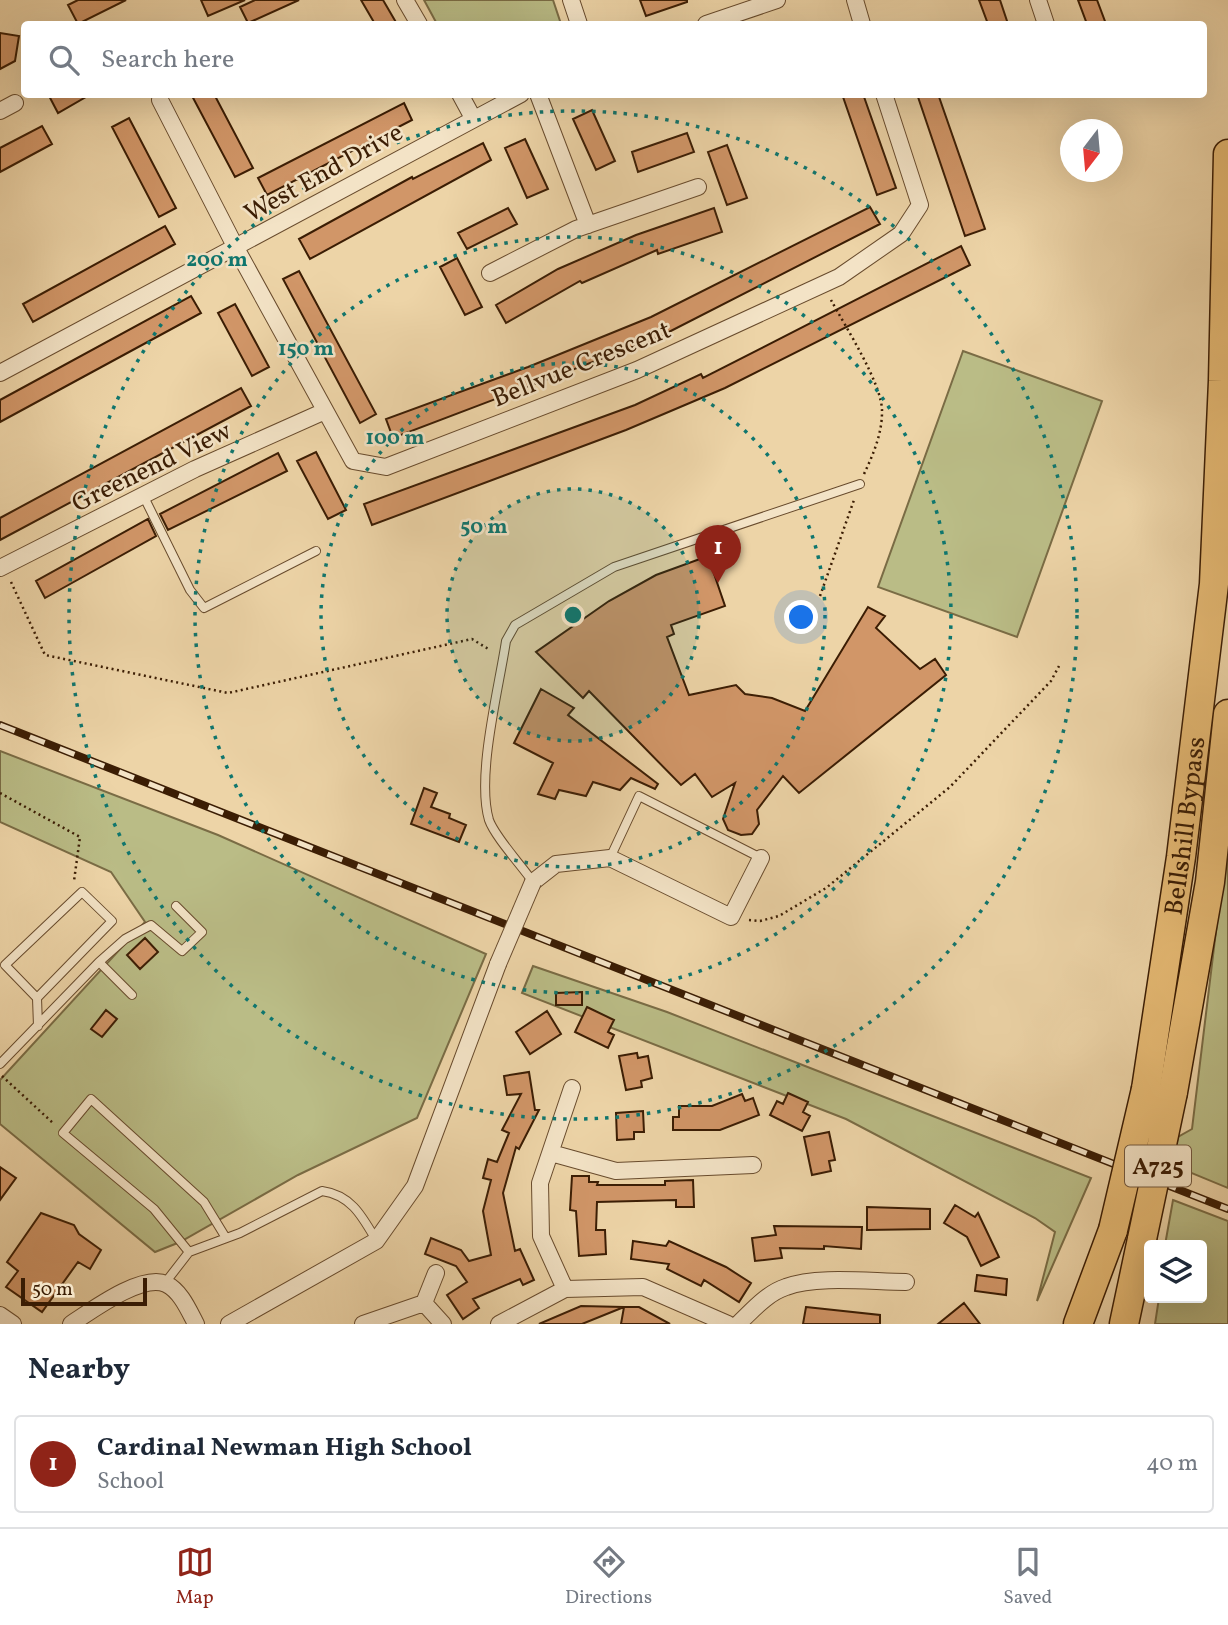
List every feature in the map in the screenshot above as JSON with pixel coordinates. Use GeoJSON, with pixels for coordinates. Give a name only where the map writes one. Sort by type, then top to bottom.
{"type":"FeatureCollection","features":[{"type":"Feature","properties":{"kind":"highway","name":"Bellshill Bypass"},"geometry":{"type":"LineString","coordinates":[[1124,1324],[1142,1245],[1160,1091],[1181,857],[1214,584],[1223,381],[1228,154]]}},
{"type":"Feature","properties":{"kind":"highway","name":"Bellshill Bypass"},"geometry":{"type":"LineString","coordinates":[[1091,1324],[1113,1230],[1160,1091],[1210,882],[1228,714]]}},
{"type":"Feature","properties":{"kind":"highway"},"geometry":{"type":"LineString","coordinates":[[1078,1324],[1113,1230]]}},
{"type":"Feature","properties":{"kind":"highway"},"geometry":{"type":"LineString","coordinates":[[1132,1324],[1142,1245]]}},
{"type":"Feature","properties":{"kind":"street"},"geometry":{"type":"LineString","coordinates":[[405,0],[417,21]]}},
{"type":"Feature","properties":{"kind":"street"},"geometry":{"type":"LineString","coordinates":[[571,0],[578,21]]}},
{"type":"Feature","properties":{"kind":"street"},"geometry":{"type":"LineString","coordinates":[[715,21],[777,0]]}},
{"type":"Feature","properties":{"kind":"street"},"geometry":{"type":"LineString","coordinates":[[855,0],[861,21]]}},
{"type":"Feature","properties":{"kind":"street"},"geometry":{"type":"LineString","coordinates":[[1038,0],[1045,21]]}},
{"type":"Feature","properties":{"kind":"street"},"geometry":{"type":"LineString","coordinates":[[462,98],[473,118]]}},
{"type":"Feature","properties":{"kind":"street","name":"West End Drive"},"geometry":{"type":"LineString","coordinates":[[0,373],[513,98]]}},
{"type":"Feature","properties":{"kind":"street"},"geometry":{"type":"LineString","coordinates":[[540,98],[588,225]]}},
{"type":"Feature","properties":{"kind":"street","name":"Bellvue Crescent"},"geometry":{"type":"LineString","coordinates":[[160,100],[236,248],[353,461],[386,467],[636,370],[839,277],[901,234],[920,205],[885,98]]}},
{"type":"Feature","properties":{"kind":"street"},"geometry":{"type":"LineString","coordinates":[[489,273],[588,225],[698,187]]}},
{"type":"Feature","properties":{"kind":"street","name":"Greenend View"},"geometry":{"type":"LineString","coordinates":[[1,568],[143,495],[325,411]]}},
{"type":"Feature","properties":{"kind":"street"},"geometry":{"type":"LineString","coordinates":[[229,1324],[376,1241],[415,1185],[498,964],[533,882],[556,864],[610,858],[732,917],[761,858]]}},
{"type":"Feature","properties":{"kind":"street"},"geometry":{"type":"LineString","coordinates":[[565,1289],[541,1236],[540,1183],[572,1088]]}},
{"type":"Feature","properties":{"kind":"street"},"geometry":{"type":"LineString","coordinates":[[551,1153],[616,1171],[753,1165]]}},
{"type":"Feature","properties":{"kind":"street"},"geometry":{"type":"LineString","coordinates":[[363,1324],[424,1303],[436,1273]]}},
{"type":"Feature","properties":{"kind":"street"},"geometry":{"type":"LineString","coordinates":[[738,1324],[757,1305],[784,1287],[804,1283],[906,1282]]}},
{"type":"Feature","properties":{"kind":"street"},"geometry":{"type":"LineString","coordinates":[[71,1324],[106,1301],[147,1283],[165,1283],[178,1293],[196,1324]]}},
{"type":"Feature","properties":{"kind":"street"},"geometry":{"type":"LineString","coordinates":[[499,1324],[565,1289],[643,1287],[728,1324]]}},
{"type":"Feature","properties":{"kind":"street"},"geometry":{"type":"LineString","coordinates":[[424,1303],[443,1324]]}},
{"type":"Feature","properties":{"kind":"street"},"geometry":{"type":"LineString","coordinates":[[0,1315],[13,1324]]}},
{"type":"Feature","properties":{"kind":"lane"},"geometry":{"type":"LineString","coordinates":[[533,882],[490,822],[485,797],[506,641],[515,625],[614,567],[860,484]]}},
{"type":"Feature","properties":{"kind":"lane"},"geometry":{"type":"LineString","coordinates":[[143,495],[190,590],[204,608],[316,551]]}},
{"type":"Feature","properties":{"kind":"lane"},"geometry":{"type":"LineString","coordinates":[[610,858],[639,796],[761,858]]}},
{"type":"Feature","properties":{"kind":"lane"},"geometry":{"type":"LineString","coordinates":[[37,998],[112,920],[82,892],[5,965],[37,998],[38,1026]]}},
{"type":"Feature","properties":{"kind":"lane"},"geometry":{"type":"LineString","coordinates":[[0,1064],[99,962],[125,939],[151,925],[182,951],[202,932],[176,906]]}},
{"type":"Feature","properties":{"kind":"lane"},"geometry":{"type":"LineString","coordinates":[[99,962],[132,995]]}},
{"type":"Feature","properties":{"kind":"lane"},"geometry":{"type":"LineString","coordinates":[[189,1252],[154,1209],[63,1133],[91,1099],[204,1202],[226,1238]]}},
{"type":"Feature","properties":{"kind":"lane"},"geometry":{"type":"LineString","coordinates":[[165,1283],[189,1252],[226,1238],[322,1191],[336,1193],[360,1213],[376,1241]]}},
{"type":"Feature","properties":{"kind":"path"},"geometry":{"type":"LineString","coordinates":[[820,596],[860,484],[877,445],[882,412],[879,393],[823,284]]}},
{"type":"Feature","properties":{"kind":"path"},"geometry":{"type":"LineString","coordinates":[[1,568],[44,655],[228,693],[472,639],[503,659]]}},
{"type":"Feature","properties":{"kind":"path"},"geometry":{"type":"LineString","coordinates":[[732,917],[760,921],[779,916],[826,888],[950,787],[1051,681],[1059,666]]}},
{"type":"Feature","properties":{"kind":"path"},"geometry":{"type":"LineString","coordinates":[[0,793],[80,837],[72,902]]}},
{"type":"Feature","properties":{"kind":"path"},"geometry":{"type":"LineString","coordinates":[[0,1074],[63,1133]]}},
{"type":"Feature","properties":{"kind":"green space"},"geometry":{"type":"Polygon","coordinates":[[[424,0],[553,0],[560,21],[435,21],[424,0]]]}},
{"type":"Feature","properties":{"kind":"green space"},"geometry":{"type":"Polygon","coordinates":[[[963,351],[1102,401],[1017,637],[878,587],[963,351]]]}},
{"type":"Feature","properties":{"kind":"green space"},"geometry":{"type":"Polygon","coordinates":[[[0,751],[218,835],[486,954],[417,1118],[298,1175],[180,1242],[155,1252],[0,1124],[0,1080],[145,922],[111,872],[0,822],[0,751]]]}},
{"type":"Feature","properties":{"kind":"green space"},"geometry":{"type":"Polygon","coordinates":[[[1228,832],[1228,1188],[1172,1165],[1178,1137],[1192,1129],[1228,832]]]}},
{"type":"Feature","properties":{"kind":"green space"},"geometry":{"type":"Polygon","coordinates":[[[533,966],[667,1012],[1091,1178],[1037,1301],[1055,1232],[1035,1218],[846,1119],[522,993],[533,966]]]}},
{"type":"Feature","properties":{"kind":"green space"},"geometry":{"type":"Polygon","coordinates":[[[1173,1200],[1228,1221],[1228,1324],[1155,1324],[1158,1303],[1207,1303],[1207,1240],[1166,1240],[1173,1200]]]}},
{"type":"Feature","properties":{"kind":"building"},"geometry":{"type":"Polygon","coordinates":[[[78,0],[126,0],[84,21],[76,21],[68,5],[78,0]]]}},
{"type":"Feature","properties":{"kind":"building"},"geometry":{"type":"Polygon","coordinates":[[[201,0],[245,0],[208,16],[201,0]]]}},
{"type":"Feature","properties":{"kind":"building"},"geometry":{"type":"Polygon","coordinates":[[[255,0],[299,0],[252,21],[247,21],[240,7],[255,0]]]}},
{"type":"Feature","properties":{"kind":"building"},"geometry":{"type":"Polygon","coordinates":[[[361,0],[383,0],[395,21],[373,21],[361,0]]]}},
{"type":"Feature","properties":{"kind":"building"},"geometry":{"type":"Polygon","coordinates":[[[640,0],[687,0],[687,2],[646,16],[640,0]]]}},
{"type":"Feature","properties":{"kind":"building"},"geometry":{"type":"Polygon","coordinates":[[[979,0],[1000,0],[1007,21],[987,21],[979,0]]]}},
{"type":"Feature","properties":{"kind":"building"},"geometry":{"type":"Polygon","coordinates":[[[1078,0],[1097,0],[1105,21],[1086,21],[1078,0]]]}},
{"type":"Feature","properties":{"kind":"building"},"geometry":{"type":"Polygon","coordinates":[[[0,33],[19,36],[15,61],[0,69],[0,33]]]}},
{"type":"Feature","properties":{"kind":"building"},"geometry":{"type":"Polygon","coordinates":[[[50,98],[84,98],[58,113],[50,98]]]}},
{"type":"Feature","properties":{"kind":"building"},"geometry":{"type":"Polygon","coordinates":[[[193,98],[216,98],[253,168],[235,177],[193,98]]]}},
{"type":"Feature","properties":{"kind":"building"},"geometry":{"type":"Polygon","coordinates":[[[843,98],[864,98],[896,188],[877,195],[843,98]]]}},
{"type":"Feature","properties":{"kind":"building"},"geometry":{"type":"Polygon","coordinates":[[[918,98],[939,98],[985,229],[965,236],[918,98]]]}},
{"type":"Feature","properties":{"kind":"building"},"geometry":{"type":"Polygon","coordinates":[[[404,103],[412,120],[267,195],[258,178],[404,103]]]}},
{"type":"Feature","properties":{"kind":"building"},"geometry":{"type":"Polygon","coordinates":[[[592,110],[615,161],[596,170],[573,119],[592,110]]]}},
{"type":"Feature","properties":{"kind":"building"},"geometry":{"type":"Polygon","coordinates":[[[129,118],[176,208],[159,217],[112,127],[129,118]]]}},
{"type":"Feature","properties":{"kind":"building"},"geometry":{"type":"Polygon","coordinates":[[[42,126],[52,144],[0,172],[0,148],[42,126]]]}},
{"type":"Feature","properties":{"kind":"building"},"geometry":{"type":"Polygon","coordinates":[[[687,133],[694,152],[638,172],[632,152],[687,133]]]}},
{"type":"Feature","properties":{"kind":"building"},"geometry":{"type":"Polygon","coordinates":[[[525,139],[548,189],[527,198],[505,148],[525,139]]]}},
{"type":"Feature","properties":{"kind":"building"},"geometry":{"type":"Polygon","coordinates":[[[483,143],[491,160],[310,259],[299,239],[412,177],[413,179],[483,143]]]}},
{"type":"Feature","properties":{"kind":"building"},"geometry":{"type":"Polygon","coordinates":[[[727,145],[747,198],[727,205],[708,152],[727,145]]]}},
{"type":"Feature","properties":{"kind":"building"},"geometry":{"type":"Polygon","coordinates":[[[870,207],[880,224],[661,336],[393,438],[386,419],[528,367],[651,317],[870,207]]]}},
{"type":"Feature","properties":{"kind":"building"},"geometry":{"type":"Polygon","coordinates":[[[508,208],[517,224],[467,249],[458,233],[508,208]]]}},
{"type":"Feature","properties":{"kind":"building"},"geometry":{"type":"Polygon","coordinates":[[[714,208],[722,232],[658,254],[657,250],[582,283],[580,281],[506,323],[496,305],[558,269],[636,235],[714,208]]]}},
{"type":"Feature","properties":{"kind":"building"},"geometry":{"type":"Polygon","coordinates":[[[165,226],[175,244],[33,322],[23,304],[165,226]]]}},
{"type":"Feature","properties":{"kind":"building"},"geometry":{"type":"Polygon","coordinates":[[[961,246],[970,265],[725,388],[626,430],[372,525],[364,504],[635,405],[701,374],[703,378],[961,246]]]}},
{"type":"Feature","properties":{"kind":"building"},"geometry":{"type":"Polygon","coordinates":[[[457,258],[482,307],[465,315],[440,267],[457,258]]]}},
{"type":"Feature","properties":{"kind":"building"},"geometry":{"type":"Polygon","coordinates":[[[299,271],[376,414],[360,423],[283,279],[299,271]]]}},
{"type":"Feature","properties":{"kind":"building"},"geometry":{"type":"Polygon","coordinates":[[[191,296],[201,313],[0,422],[0,400],[191,296]]]}},
{"type":"Feature","properties":{"kind":"building"},"geometry":{"type":"Polygon","coordinates":[[[235,304],[269,367],[252,376],[218,313],[235,304]]]}},
{"type":"Feature","properties":{"kind":"building"},"geometry":{"type":"Polygon","coordinates":[[[241,388],[251,406],[0,540],[0,518],[241,388]]]}},
{"type":"Feature","properties":{"kind":"building"},"geometry":{"type":"Polygon","coordinates":[[[316,452],[346,510],[328,519],[297,461],[316,452]]]}},
{"type":"Feature","properties":{"kind":"building"},"geometry":{"type":"Polygon","coordinates":[[[278,453],[287,471],[168,530],[160,514],[278,453]]]}},
{"type":"Feature","properties":{"kind":"building"},"geometry":{"type":"Polygon","coordinates":[[[148,519],[156,536],[45,598],[36,581],[148,519]]]}},
{"type":"Feature","properties":{"kind":"building"},"geometry":{"type":"Polygon","coordinates":[[[708,556],[725,606],[671,625],[674,634],[667,637],[689,695],[736,685],[745,694],[772,698],[805,711],[868,607],[885,616],[876,628],[920,669],[935,659],[946,675],[799,793],[783,776],[757,810],[759,824],[752,834],[741,835],[728,830],[723,819],[735,783],[712,797],[695,774],[681,785],[589,691],[583,698],[536,652],[609,601],[656,575],[708,556]]]}},
{"type":"Feature","properties":{"kind":"building"},"geometry":{"type":"Polygon","coordinates":[[[541,689],[574,708],[568,715],[658,784],[655,789],[631,778],[620,790],[593,782],[586,796],[559,790],[555,799],[538,794],[553,763],[514,743],[541,689]]]}},
{"type":"Feature","properties":{"kind":"building"},"geometry":{"type":"Polygon","coordinates":[[[424,788],[437,793],[431,807],[450,814],[449,818],[466,825],[459,842],[411,824],[424,788]]]}},
{"type":"Feature","properties":{"kind":"building"},"geometry":{"type":"Polygon","coordinates":[[[145,938],[158,952],[140,969],[127,955],[145,938]]]}},
{"type":"Feature","properties":{"kind":"building"},"geometry":{"type":"Polygon","coordinates":[[[582,992],[582,1005],[556,1005],[556,993],[582,992]]]}},
{"type":"Feature","properties":{"kind":"building"},"geometry":{"type":"Polygon","coordinates":[[[587,1007],[614,1020],[608,1032],[614,1035],[608,1048],[575,1032],[587,1007]]]}},
{"type":"Feature","properties":{"kind":"building"},"geometry":{"type":"Polygon","coordinates":[[[106,1010],[117,1019],[102,1037],[91,1029],[106,1010]]]}},
{"type":"Feature","properties":{"kind":"building"},"geometry":{"type":"Polygon","coordinates":[[[547,1011],[561,1034],[530,1054],[516,1032],[547,1011]]]}},
{"type":"Feature","properties":{"kind":"building"},"geometry":{"type":"Polygon","coordinates":[[[637,1053],[638,1058],[648,1056],[652,1078],[641,1081],[642,1087],[626,1090],[619,1056],[637,1053]]]}},
{"type":"Feature","properties":{"kind":"building"},"geometry":{"type":"Polygon","coordinates":[[[529,1072],[535,1110],[539,1110],[519,1149],[516,1147],[503,1193],[515,1251],[520,1249],[534,1280],[523,1285],[520,1279],[473,1299],[479,1308],[463,1319],[447,1295],[467,1282],[456,1266],[425,1254],[431,1238],[461,1250],[469,1261],[491,1255],[483,1211],[491,1180],[483,1178],[488,1159],[497,1162],[509,1133],[502,1130],[521,1094],[507,1095],[504,1076],[529,1072]]]}},
{"type":"Feature","properties":{"kind":"building"},"geometry":{"type":"Polygon","coordinates":[[[788,1093],[808,1102],[803,1112],[810,1116],[802,1131],[770,1115],[777,1101],[783,1104],[788,1093]]]}},
{"type":"Feature","properties":{"kind":"building"},"geometry":{"type":"Polygon","coordinates":[[[742,1094],[745,1101],[753,1098],[759,1115],[720,1130],[673,1130],[673,1117],[679,1117],[679,1106],[712,1106],[742,1094]]]}},
{"type":"Feature","properties":{"kind":"building"},"geometry":{"type":"Polygon","coordinates":[[[643,1111],[644,1132],[634,1132],[634,1139],[617,1140],[616,1113],[643,1111]]]}},
{"type":"Feature","properties":{"kind":"building"},"geometry":{"type":"Polygon","coordinates":[[[829,1132],[835,1160],[829,1161],[831,1171],[812,1175],[804,1137],[829,1132]]]}},
{"type":"Feature","properties":{"kind":"building"},"geometry":{"type":"Polygon","coordinates":[[[0,1167],[16,1178],[0,1200],[0,1167]]]}},
{"type":"Feature","properties":{"kind":"building"},"geometry":{"type":"Polygon","coordinates":[[[572,1176],[589,1176],[589,1182],[598,1182],[597,1185],[665,1185],[665,1181],[693,1180],[694,1207],[676,1207],[676,1200],[597,1202],[596,1230],[605,1230],[606,1254],[579,1256],[576,1211],[570,1210],[572,1176]]]}},
{"type":"Feature","properties":{"kind":"building"},"geometry":{"type":"Polygon","coordinates":[[[955,1205],[975,1217],[978,1213],[999,1257],[981,1266],[967,1237],[944,1223],[955,1205]]]}},
{"type":"Feature","properties":{"kind":"building"},"geometry":{"type":"Polygon","coordinates":[[[867,1207],[930,1209],[930,1229],[867,1230],[867,1207]]]}},
{"type":"Feature","properties":{"kind":"building"},"geometry":{"type":"Polygon","coordinates":[[[41,1213],[74,1225],[79,1234],[101,1250],[90,1269],[78,1262],[42,1312],[6,1287],[18,1271],[7,1262],[41,1213]]]}},
{"type":"Feature","properties":{"kind":"building"},"geometry":{"type":"Polygon","coordinates":[[[774,1226],[862,1227],[861,1249],[824,1246],[824,1249],[780,1248],[782,1258],[755,1261],[752,1238],[776,1235],[774,1226]]]}},
{"type":"Feature","properties":{"kind":"building"},"geometry":{"type":"Polygon","coordinates":[[[633,1241],[666,1246],[669,1241],[726,1267],[751,1283],[739,1302],[704,1280],[701,1286],[667,1269],[669,1264],[631,1259],[633,1241]]]}},
{"type":"Feature","properties":{"kind":"building"},"geometry":{"type":"Polygon","coordinates":[[[977,1275],[1007,1279],[1006,1295],[975,1291],[977,1275]]]}},
{"type":"Feature","properties":{"kind":"building"},"geometry":{"type":"Polygon","coordinates":[[[964,1303],[980,1324],[938,1324],[964,1303]]]}},
{"type":"Feature","properties":{"kind":"building"},"geometry":{"type":"Polygon","coordinates":[[[581,1306],[624,1307],[582,1324],[539,1324],[581,1306]]]}},
{"type":"Feature","properties":{"kind":"building"},"geometry":{"type":"Polygon","coordinates":[[[624,1307],[639,1307],[670,1324],[621,1324],[624,1307]]]}},
{"type":"Feature","properties":{"kind":"building"},"geometry":{"type":"Polygon","coordinates":[[[806,1307],[880,1315],[880,1324],[803,1324],[806,1307]]]}},
{"type":"Feature","properties":{"kind":"railway"},"geometry":{"type":"LineString","coordinates":[[0,725],[1228,1209]]}},
{"type":"Feature","properties":{"kind":"place","name":"Cardinal Newman High School"},"geometry":{"type":"Point","coordinates":[718,583]}}]}
